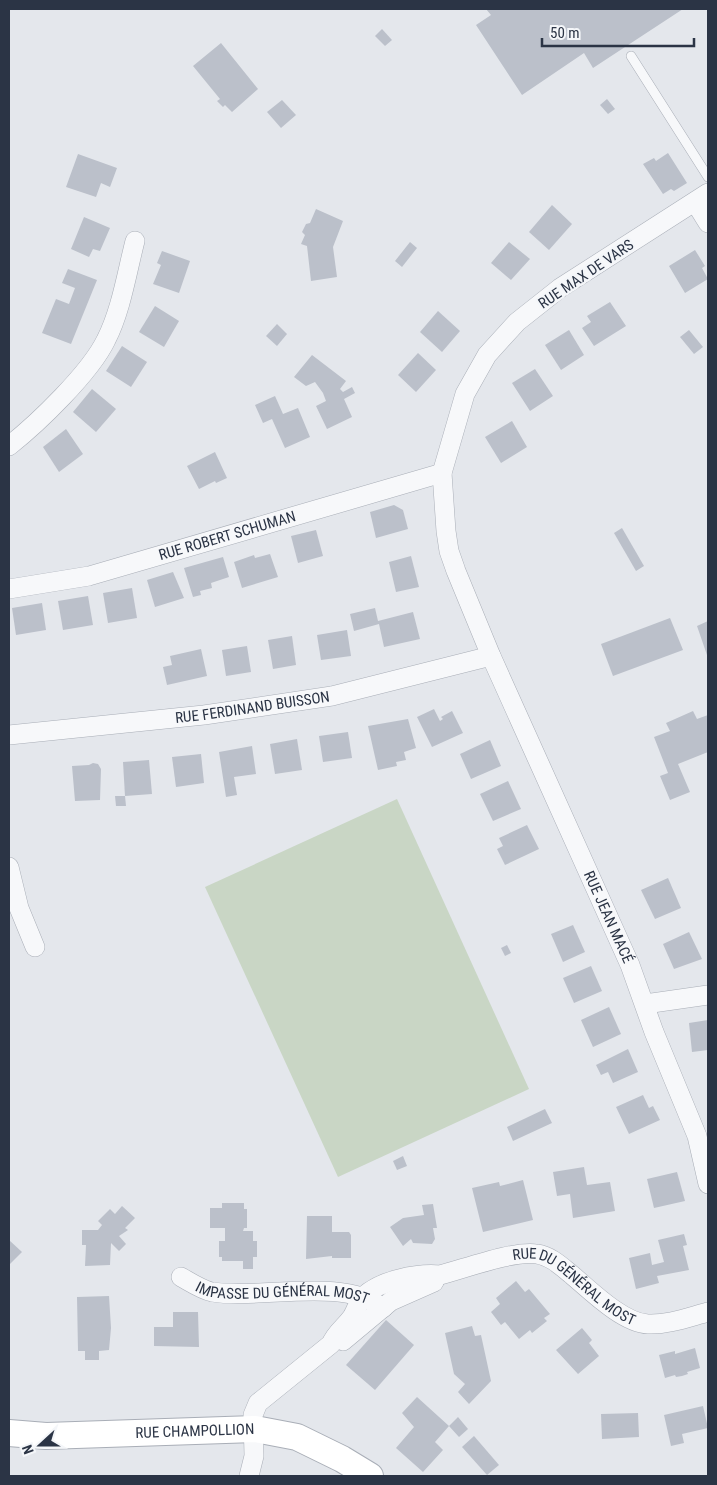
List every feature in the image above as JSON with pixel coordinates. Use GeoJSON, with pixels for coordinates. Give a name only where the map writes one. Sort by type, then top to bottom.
{"type":"FeatureCollection","features":[{"type":"Feature","properties":{"kind":"street"},"geometry":{"type":"LineString","coordinates":[[702,198],[708,223]]}},
{"type":"Feature","properties":{"kind":"street","name":"RUE MAX DE VARS"},"geometry":{"type":"LineString","coordinates":[[492,656],[449,551],[442,501],[442,473],[465,394],[487,355],[517,322],[560,288],[702,198]]}},
{"type":"Feature","properties":{"kind":"street"},"geometry":{"type":"LineString","coordinates":[[9,446],[28,431],[88,367],[107,340],[123,290],[135,241]]}},
{"type":"Feature","properties":{"kind":"street","name":"RUE ROBERT SCHUMAN"},"geometry":{"type":"LineString","coordinates":[[9,589],[89,576],[442,473]]}},
{"type":"Feature","properties":{"kind":"street","name":"RUE FERDINAND BUISSON"},"geometry":{"type":"LineString","coordinates":[[9,735],[204,715],[332,696],[492,656]]}},
{"type":"Feature","properties":{"kind":"street","name":"RUE JEAN MACÉ"},"geometry":{"type":"LineString","coordinates":[[492,656],[646,1004],[654,1032],[697,1136],[708,1184]]}},
{"type":"Feature","properties":{"kind":"street"},"geometry":{"type":"LineString","coordinates":[[9,867],[18,908],[35,947]]}},
{"type":"Feature","properties":{"kind":"street"},"geometry":{"type":"LineString","coordinates":[[646,1004],[708,995]]}},
{"type":"Feature","properties":{"kind":"street","name":"RUE DU GÉNÉRAL MOST"},"geometry":{"type":"LineString","coordinates":[[249,1476],[254,1456],[255,1429],[253,1415],[258,1403],[331,1344],[334,1335],[352,1318],[362,1298],[376,1287],[429,1274],[440,1275],[522,1254],[538,1254],[553,1260],[610,1306],[638,1322],[648,1324],[662,1323],[708,1312]]}},
{"type":"Feature","properties":{"kind":"street","name":"RUE DU GÉNÉRAL MOST"},"geometry":{"type":"LineString","coordinates":[[331,1344],[341,1344],[402,1294],[432,1284],[440,1275]]}},
{"type":"Feature","properties":{"kind":"street","name":"IMPASSE DU GÉNÉRAL MOST"},"geometry":{"type":"LineString","coordinates":[[181,1277],[211,1292],[336,1292],[376,1302],[383,1308]]}},
{"type":"Feature","properties":{"kind":"street","name":"RUE CHAMPOLLION"},"geometry":{"type":"LineString","coordinates":[[9,1433],[46,1436],[255,1429],[297,1438],[342,1459],[370,1476]]}},
{"type":"Feature","properties":{"kind":"lane"},"geometry":{"type":"LineString","coordinates":[[631,56],[708,177]]}},
{"type":"Feature","properties":{"kind":"green space"},"geometry":{"type":"Polygon","coordinates":[[[397,799],[529,1089],[338,1177],[205,887],[397,799]]]}},
{"type":"Feature","properties":{"kind":"building"},"geometry":{"type":"Polygon","coordinates":[[[486,9],[683,9],[593,68],[584,53],[522,95],[476,25],[491,15],[486,9]]]}},
{"type":"Feature","properties":{"kind":"building"},"geometry":{"type":"Polygon","coordinates":[[[382,29],[392,40],[385,46],[375,36],[382,29]]]}},
{"type":"Feature","properties":{"kind":"building"},"geometry":{"type":"Polygon","coordinates":[[[221,43],[258,89],[232,112],[225,105],[223,107],[217,101],[220,99],[193,66],[221,43]]]}},
{"type":"Feature","properties":{"kind":"building"},"geometry":{"type":"Polygon","coordinates":[[[607,99],[615,109],[608,114],[600,105],[607,99]]]}},
{"type":"Feature","properties":{"kind":"building"},"geometry":{"type":"Polygon","coordinates":[[[282,100],[296,115],[281,128],[267,112],[282,100]]]}},
{"type":"Feature","properties":{"kind":"building"},"geometry":{"type":"Polygon","coordinates":[[[668,153],[687,183],[674,191],[671,189],[663,194],[643,164],[654,158],[656,161],[668,153]]]}},
{"type":"Feature","properties":{"kind":"building"},"geometry":{"type":"Polygon","coordinates":[[[78,154],[117,168],[110,187],[101,183],[96,197],[66,187],[78,154]]]}},
{"type":"Feature","properties":{"kind":"building"},"geometry":{"type":"Polygon","coordinates":[[[552,205],[572,224],[549,250],[529,232],[552,205]]]}},
{"type":"Feature","properties":{"kind":"building"},"geometry":{"type":"Polygon","coordinates":[[[316,209],[343,221],[333,247],[337,277],[311,281],[307,246],[301,244],[305,235],[302,232],[306,224],[310,223],[316,209]]]}},
{"type":"Feature","properties":{"kind":"building"},"geometry":{"type":"Polygon","coordinates":[[[84,217],[110,228],[100,251],[93,249],[89,257],[71,249],[84,217]]]}},
{"type":"Feature","properties":{"kind":"building"},"geometry":{"type":"Polygon","coordinates":[[[410,242],[417,248],[402,267],[395,261],[410,242]]]}},
{"type":"Feature","properties":{"kind":"building"},"geometry":{"type":"Polygon","coordinates":[[[509,242],[530,259],[511,280],[491,263],[509,242]]]}},
{"type":"Feature","properties":{"kind":"building"},"geometry":{"type":"Polygon","coordinates":[[[695,250],[705,266],[702,268],[708,279],[685,293],[669,266],[695,250]]]}},
{"type":"Feature","properties":{"kind":"building"},"geometry":{"type":"Polygon","coordinates":[[[162,251],[190,261],[179,293],[153,284],[161,265],[157,263],[162,251]]]}},
{"type":"Feature","properties":{"kind":"building"},"geometry":{"type":"Polygon","coordinates":[[[68,269],[97,280],[71,344],[42,333],[56,299],[69,304],[75,288],[62,283],[68,269]]]}},
{"type":"Feature","properties":{"kind":"building"},"geometry":{"type":"Polygon","coordinates":[[[610,302],[626,326],[594,346],[582,328],[591,322],[587,316],[610,302]]]}},
{"type":"Feature","properties":{"kind":"building"},"geometry":{"type":"Polygon","coordinates":[[[155,306],[179,321],[164,347],[139,332],[155,306]]]}},
{"type":"Feature","properties":{"kind":"building"},"geometry":{"type":"Polygon","coordinates":[[[438,311],[460,331],[442,352],[420,332],[438,311]]]}},
{"type":"Feature","properties":{"kind":"building"},"geometry":{"type":"Polygon","coordinates":[[[277,324],[287,334],[277,346],[266,336],[277,324]]]}},
{"type":"Feature","properties":{"kind":"building"},"geometry":{"type":"Polygon","coordinates":[[[569,330],[584,355],[561,370],[545,345],[569,330]]]}},
{"type":"Feature","properties":{"kind":"building"},"geometry":{"type":"Polygon","coordinates":[[[689,330],[703,347],[694,354],[680,337],[689,330]]]}},
{"type":"Feature","properties":{"kind":"building"},"geometry":{"type":"Polygon","coordinates":[[[122,346],[147,362],[131,387],[106,371],[122,346]]]}},
{"type":"Feature","properties":{"kind":"building"},"geometry":{"type":"Polygon","coordinates":[[[418,353],[436,370],[416,392],[398,375],[418,353]]]}},
{"type":"Feature","properties":{"kind":"building"},"geometry":{"type":"Polygon","coordinates":[[[312,355],[346,381],[340,389],[343,392],[352,387],[355,393],[344,399],[352,417],[327,429],[316,406],[326,401],[323,393],[315,382],[306,386],[294,377],[312,355]]]}},
{"type":"Feature","properties":{"kind":"building"},"geometry":{"type":"Polygon","coordinates":[[[535,369],[553,396],[530,411],[512,383],[535,369]]]}},
{"type":"Feature","properties":{"kind":"building"},"geometry":{"type":"Polygon","coordinates":[[[92,389],[116,409],[96,432],[73,412],[92,389]]]}},
{"type":"Feature","properties":{"kind":"building"},"geometry":{"type":"Polygon","coordinates":[[[275,396],[283,414],[298,408],[310,437],[285,448],[272,419],[263,423],[255,405],[275,396]]]}},
{"type":"Feature","properties":{"kind":"building"},"geometry":{"type":"Polygon","coordinates":[[[512,421],[527,447],[501,463],[485,437],[512,421]]]}},
{"type":"Feature","properties":{"kind":"building"},"geometry":{"type":"Polygon","coordinates":[[[66,429],[83,454],[59,472],[43,447],[66,429]]]}},
{"type":"Feature","properties":{"kind":"building"},"geometry":{"type":"Polygon","coordinates":[[[215,452],[227,478],[216,483],[215,481],[199,489],[187,466],[215,452]]]}},
{"type":"Feature","properties":{"kind":"building"},"geometry":{"type":"Polygon","coordinates":[[[394,505],[403,510],[408,529],[376,538],[370,512],[394,505]]]}},
{"type":"Feature","properties":{"kind":"building"},"geometry":{"type":"Polygon","coordinates":[[[622,528],[644,566],[636,571],[614,533],[622,528]]]}},
{"type":"Feature","properties":{"kind":"building"},"geometry":{"type":"Polygon","coordinates":[[[316,530],[323,556],[298,563],[291,536],[316,530]]]}},
{"type":"Feature","properties":{"kind":"building"},"geometry":{"type":"Polygon","coordinates":[[[270,554],[278,577],[242,588],[234,562],[254,555],[255,558],[270,554]]]}},
{"type":"Feature","properties":{"kind":"building"},"geometry":{"type":"Polygon","coordinates":[[[411,556],[419,587],[396,592],[389,562],[411,556]]]}},
{"type":"Feature","properties":{"kind":"building"},"geometry":{"type":"Polygon","coordinates":[[[223,557],[229,577],[211,583],[212,588],[200,591],[201,595],[193,597],[184,568],[223,557]]]}},
{"type":"Feature","properties":{"kind":"building"},"geometry":{"type":"Polygon","coordinates":[[[173,572],[184,598],[155,607],[147,580],[173,572]]]}},
{"type":"Feature","properties":{"kind":"building"},"geometry":{"type":"Polygon","coordinates":[[[132,588],[137,618],[108,623],[103,593],[132,588]]]}},
{"type":"Feature","properties":{"kind":"building"},"geometry":{"type":"Polygon","coordinates":[[[88,596],[93,625],[63,630],[58,601],[88,596]]]}},
{"type":"Feature","properties":{"kind":"building"},"geometry":{"type":"Polygon","coordinates":[[[42,603],[46,630],[16,635],[12,608],[42,603]]]}},
{"type":"Feature","properties":{"kind":"building"},"geometry":{"type":"Polygon","coordinates":[[[375,608],[378,621],[413,612],[420,639],[384,647],[379,624],[354,631],[350,614],[375,608]]]}},
{"type":"Feature","properties":{"kind":"building"},"geometry":{"type":"Polygon","coordinates":[[[670,618],[683,650],[613,676],[601,644],[670,618]]]}},
{"type":"Feature","properties":{"kind":"building"},"geometry":{"type":"Polygon","coordinates":[[[708,621],[708,658],[697,626],[708,621]]]}},
{"type":"Feature","properties":{"kind":"building"},"geometry":{"type":"Polygon","coordinates":[[[347,630],[351,656],[321,660],[317,635],[347,630]]]}},
{"type":"Feature","properties":{"kind":"building"},"geometry":{"type":"Polygon","coordinates":[[[292,636],[296,665],[273,669],[268,640],[292,636]]]}},
{"type":"Feature","properties":{"kind":"building"},"geometry":{"type":"Polygon","coordinates":[[[247,646],[251,672],[226,676],[222,650],[247,646]]]}},
{"type":"Feature","properties":{"kind":"building"},"geometry":{"type":"Polygon","coordinates":[[[201,649],[207,676],[167,685],[163,667],[172,665],[170,656],[201,649]]]}},
{"type":"Feature","properties":{"kind":"building"},"geometry":{"type":"Polygon","coordinates":[[[434,709],[440,721],[443,719],[441,717],[452,711],[463,733],[432,747],[417,717],[434,709]]]}},
{"type":"Feature","properties":{"kind":"building"},"geometry":{"type":"Polygon","coordinates":[[[693,711],[697,719],[708,715],[708,752],[678,764],[690,792],[670,800],[660,776],[668,773],[654,737],[670,731],[666,723],[693,711]]]}},
{"type":"Feature","properties":{"kind":"building"},"geometry":{"type":"Polygon","coordinates":[[[408,719],[416,748],[404,752],[406,760],[396,762],[397,766],[378,770],[368,726],[408,719]]]}},
{"type":"Feature","properties":{"kind":"building"},"geometry":{"type":"Polygon","coordinates":[[[348,732],[352,758],[323,762],[319,736],[348,732]]]}},
{"type":"Feature","properties":{"kind":"building"},"geometry":{"type":"Polygon","coordinates":[[[297,739],[302,770],[275,774],[270,744],[297,739]]]}},
{"type":"Feature","properties":{"kind":"building"},"geometry":{"type":"Polygon","coordinates":[[[490,740],[501,766],[471,779],[460,754],[490,740]]]}},
{"type":"Feature","properties":{"kind":"building"},"geometry":{"type":"Polygon","coordinates":[[[252,746],[256,774],[234,777],[237,795],[226,797],[219,752],[252,746]]]}},
{"type":"Feature","properties":{"kind":"building"},"geometry":{"type":"Polygon","coordinates":[[[201,754],[204,783],[176,787],[172,757],[201,754]]]}},
{"type":"Feature","properties":{"kind":"building"},"geometry":{"type":"Polygon","coordinates":[[[149,760],[152,794],[125,796],[123,762],[149,760]]]}},
{"type":"Feature","properties":{"kind":"building"},"geometry":{"type":"Polygon","coordinates":[[[98,764],[101,769],[100,800],[75,801],[72,766],[98,764]]]}},
{"type":"Feature","properties":{"kind":"building"},"geometry":{"type":"Polygon","coordinates":[[[508,781],[521,809],[493,821],[480,794],[508,781]]]}},
{"type":"Feature","properties":{"kind":"building"},"geometry":{"type":"Polygon","coordinates":[[[115,796],[125,796],[126,806],[116,806],[115,796]]]}},
{"type":"Feature","properties":{"kind":"building"},"geometry":{"type":"Polygon","coordinates":[[[527,825],[539,849],[505,865],[497,849],[503,846],[499,838],[527,825]]]}},
{"type":"Feature","properties":{"kind":"building"},"geometry":{"type":"Polygon","coordinates":[[[668,878],[681,908],[655,919],[641,890],[668,878]]]}},
{"type":"Feature","properties":{"kind":"building"},"geometry":{"type":"Polygon","coordinates":[[[573,925],[585,952],[563,962],[551,934],[573,925]]]}},
{"type":"Feature","properties":{"kind":"building"},"geometry":{"type":"Polygon","coordinates":[[[689,932],[702,959],[674,969],[663,944],[689,932]]]}},
{"type":"Feature","properties":{"kind":"building"},"geometry":{"type":"Polygon","coordinates":[[[507,945],[511,953],[505,956],[501,948],[507,945]]]}},
{"type":"Feature","properties":{"kind":"building"},"geometry":{"type":"Polygon","coordinates":[[[591,966],[602,991],[574,1003],[563,978],[591,966]]]}},
{"type":"Feature","properties":{"kind":"building"},"geometry":{"type":"Polygon","coordinates":[[[609,1007],[621,1034],[593,1047],[581,1020],[609,1007]]]}},
{"type":"Feature","properties":{"kind":"building"},"geometry":{"type":"Polygon","coordinates":[[[708,1020],[708,1050],[692,1052],[689,1023],[708,1020]]]}},
{"type":"Feature","properties":{"kind":"building"},"geometry":{"type":"Polygon","coordinates":[[[628,1049],[638,1072],[613,1083],[608,1072],[601,1075],[596,1065],[628,1049]]]}},
{"type":"Feature","properties":{"kind":"building"},"geometry":{"type":"Polygon","coordinates":[[[643,1095],[649,1108],[653,1106],[660,1120],[629,1134],[616,1107],[643,1095]]]}},
{"type":"Feature","properties":{"kind":"building"},"geometry":{"type":"Polygon","coordinates":[[[545,1109],[552,1123],[513,1141],[507,1127],[545,1109]]]}},
{"type":"Feature","properties":{"kind":"building"},"geometry":{"type":"Polygon","coordinates":[[[403,1156],[407,1166],[397,1170],[393,1161],[403,1156]]]}},
{"type":"Feature","properties":{"kind":"building"},"geometry":{"type":"Polygon","coordinates":[[[584,1167],[587,1185],[610,1182],[615,1211],[573,1218],[570,1194],[557,1196],[553,1172],[584,1167]]]}},
{"type":"Feature","properties":{"kind":"building"},"geometry":{"type":"Polygon","coordinates":[[[677,1172],[685,1201],[654,1208],[647,1179],[677,1172]]]}},
{"type":"Feature","properties":{"kind":"building"},"geometry":{"type":"Polygon","coordinates":[[[523,1180],[533,1220],[483,1232],[472,1188],[499,1182],[500,1186],[523,1180]]]}},
{"type":"Feature","properties":{"kind":"building"},"geometry":{"type":"Polygon","coordinates":[[[222,1203],[244,1203],[244,1209],[247,1209],[247,1228],[244,1228],[243,1231],[253,1231],[253,1241],[257,1241],[257,1257],[253,1257],[253,1269],[243,1269],[243,1261],[222,1261],[222,1257],[219,1257],[219,1241],[225,1241],[225,1228],[210,1228],[210,1208],[222,1208],[222,1203]]]}},
{"type":"Feature","properties":{"kind":"building"},"geometry":{"type":"Polygon","coordinates":[[[433,1204],[437,1228],[433,1228],[435,1239],[432,1244],[413,1243],[411,1239],[403,1246],[390,1227],[403,1218],[424,1215],[422,1205],[433,1204]]]}},
{"type":"Feature","properties":{"kind":"building"},"geometry":{"type":"Polygon","coordinates":[[[122,1206],[135,1218],[125,1228],[128,1230],[119,1236],[126,1244],[119,1251],[111,1243],[110,1265],[85,1266],[86,1245],[82,1245],[82,1230],[98,1230],[102,1225],[98,1221],[110,1209],[115,1214],[122,1206]]]}},
{"type":"Feature","properties":{"kind":"building"},"geometry":{"type":"Polygon","coordinates":[[[307,1216],[332,1216],[332,1232],[349,1232],[351,1235],[351,1258],[332,1258],[332,1256],[306,1259],[307,1216]]]}},
{"type":"Feature","properties":{"kind":"building"},"geometry":{"type":"Polygon","coordinates":[[[684,1234],[687,1245],[683,1246],[689,1270],[657,1276],[659,1283],[636,1289],[629,1258],[650,1253],[652,1265],[664,1262],[658,1240],[684,1234]]]}},
{"type":"Feature","properties":{"kind":"building"},"geometry":{"type":"Polygon","coordinates":[[[9,1240],[22,1252],[9,1265],[9,1240]]]}},
{"type":"Feature","properties":{"kind":"building"},"geometry":{"type":"Polygon","coordinates":[[[516,1281],[525,1292],[529,1289],[550,1314],[544,1318],[547,1321],[532,1333],[530,1330],[519,1339],[505,1322],[501,1325],[491,1312],[500,1304],[496,1298],[516,1281]]]}},
{"type":"Feature","properties":{"kind":"building"},"geometry":{"type":"Polygon","coordinates":[[[109,1296],[111,1328],[109,1350],[99,1351],[99,1360],[85,1360],[85,1351],[78,1351],[77,1297],[109,1296]]]}},
{"type":"Feature","properties":{"kind":"building"},"geometry":{"type":"Polygon","coordinates":[[[173,1312],[198,1312],[199,1347],[154,1346],[154,1327],[173,1327],[173,1312]]]}},
{"type":"Feature","properties":{"kind":"building"},"geometry":{"type":"Polygon","coordinates":[[[386,1320],[414,1345],[375,1390],[346,1365],[386,1320]]]}},
{"type":"Feature","properties":{"kind":"building"},"geometry":{"type":"Polygon","coordinates":[[[472,1326],[475,1336],[481,1335],[491,1381],[469,1404],[458,1392],[465,1384],[454,1374],[445,1333],[472,1326]]]}},
{"type":"Feature","properties":{"kind":"building"},"geometry":{"type":"Polygon","coordinates":[[[582,1328],[592,1340],[589,1343],[599,1356],[578,1374],[556,1350],[582,1328]]]}},
{"type":"Feature","properties":{"kind":"building"},"geometry":{"type":"Polygon","coordinates":[[[695,1348],[700,1368],[687,1372],[688,1374],[682,1376],[676,1377],[675,1375],[665,1378],[659,1355],[675,1351],[675,1354],[695,1348]]]}},
{"type":"Feature","properties":{"kind":"building"},"geometry":{"type":"Polygon","coordinates":[[[417,1397],[449,1426],[435,1442],[443,1450],[423,1472],[396,1448],[414,1427],[402,1413],[417,1397]]]}},
{"type":"Feature","properties":{"kind":"building"},"geometry":{"type":"Polygon","coordinates":[[[703,1406],[708,1428],[682,1434],[684,1443],[671,1446],[664,1415],[703,1406]]]}},
{"type":"Feature","properties":{"kind":"building"},"geometry":{"type":"Polygon","coordinates":[[[638,1413],[639,1437],[602,1439],[601,1414],[638,1413]]]}},
{"type":"Feature","properties":{"kind":"building"},"geometry":{"type":"Polygon","coordinates":[[[458,1417],[468,1429],[459,1437],[449,1426],[458,1417]]]}},
{"type":"Feature","properties":{"kind":"building"},"geometry":{"type":"Polygon","coordinates":[[[474,1436],[499,1465],[487,1475],[462,1447],[474,1436]]]}}]}
